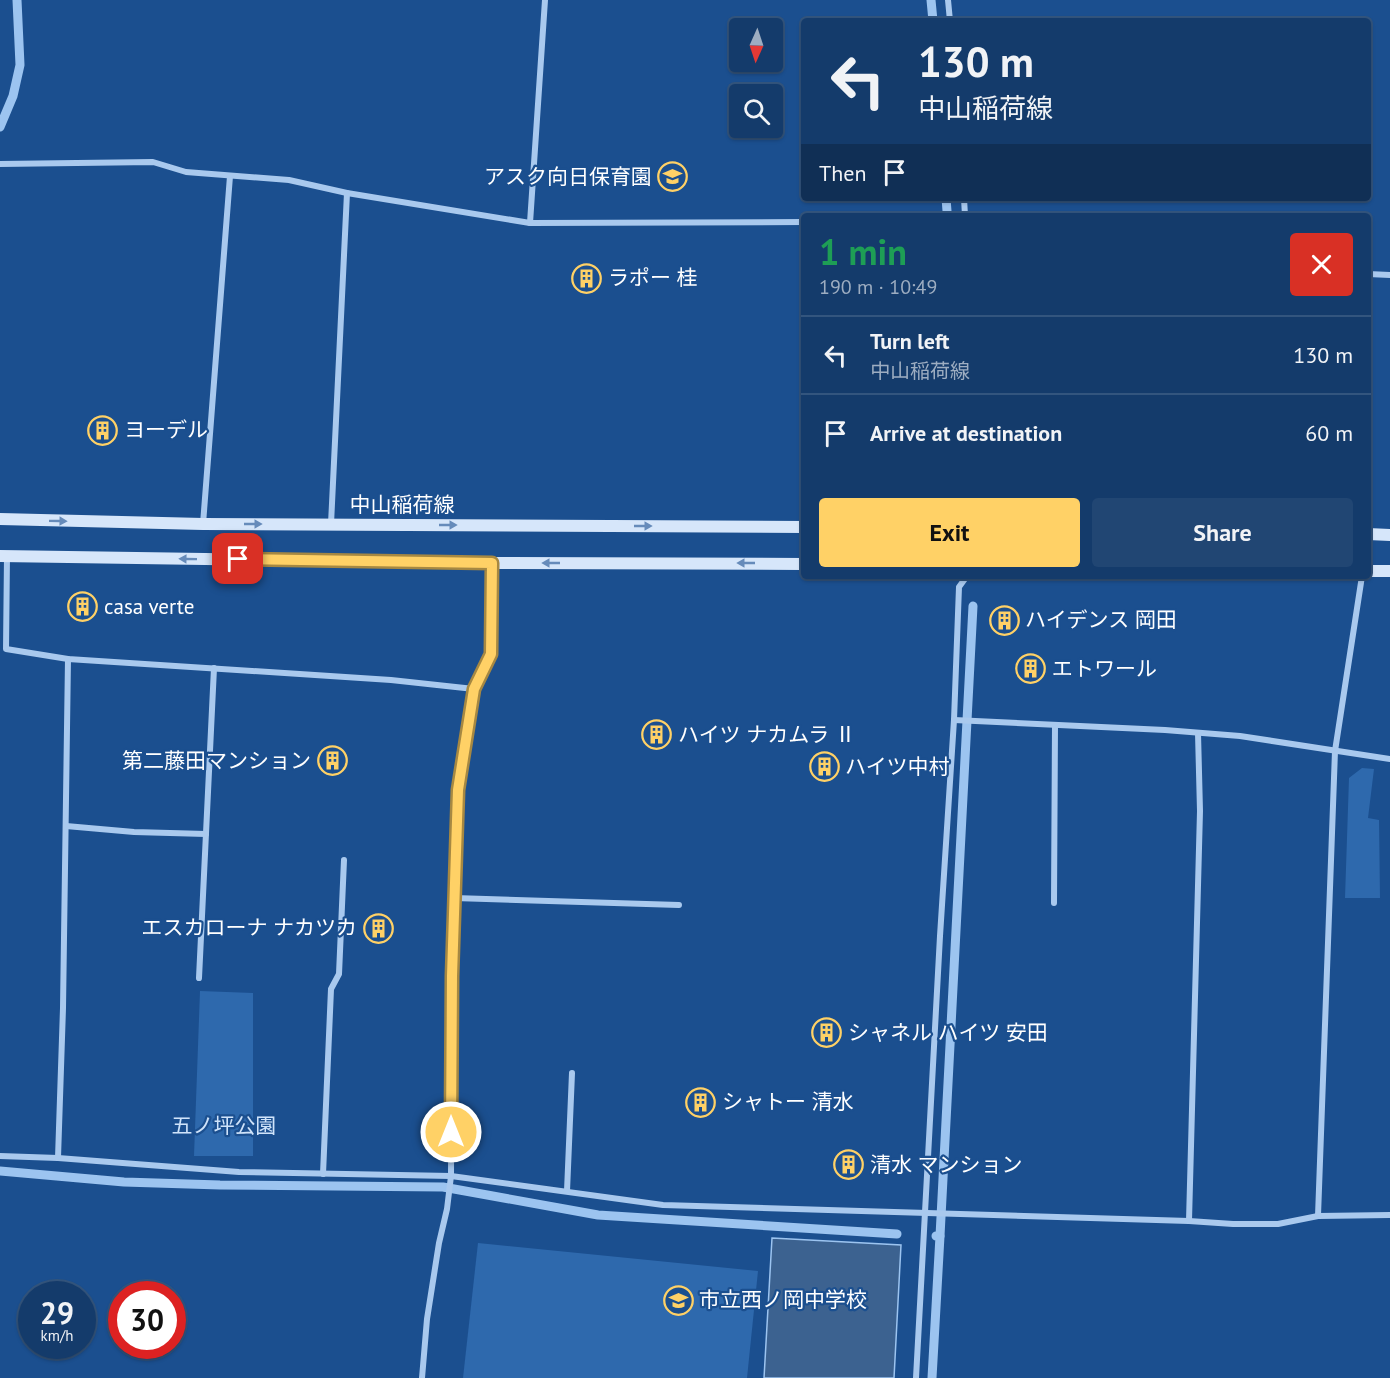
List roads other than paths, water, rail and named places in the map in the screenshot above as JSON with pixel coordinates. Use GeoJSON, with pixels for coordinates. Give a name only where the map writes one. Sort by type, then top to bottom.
{"type":"FeatureCollection","features":[{"type":"Feature","properties":{"kind":"main road","name":"中山稲荷線"},"geometry":{"type":"LineString","coordinates":[[0,519],[203,524],[801,527]]}},
{"type":"Feature","properties":{"kind":"main road"},"geometry":{"type":"LineString","coordinates":[[1371,534],[1390,535]]}},
{"type":"Feature","properties":{"kind":"main road"},"geometry":{"type":"LineString","coordinates":[[3,556],[492,563],[801,564]]}},
{"type":"Feature","properties":{"kind":"main road"},"geometry":{"type":"LineString","coordinates":[[1371,571],[1390,571]]}},
{"type":"Feature","properties":{"kind":"street"},"geometry":{"type":"LineString","coordinates":[[530,223],[545,0]]}},
{"type":"Feature","properties":{"kind":"street"},"geometry":{"type":"LineString","coordinates":[[948,0],[950,18]]}},
{"type":"Feature","properties":{"kind":"street"},"geometry":{"type":"LineString","coordinates":[[0,164],[153,162],[186,172],[289,180],[347,193],[530,223],[801,222]]}},
{"type":"Feature","properties":{"kind":"street"},"geometry":{"type":"LineString","coordinates":[[203,524],[230,176]]}},
{"type":"Feature","properties":{"kind":"street"},"geometry":{"type":"LineString","coordinates":[[331,524],[347,193]]}},
{"type":"Feature","properties":{"kind":"street"},"geometry":{"type":"LineString","coordinates":[[1371,274],[1390,275]]}},
{"type":"Feature","properties":{"kind":"street"},"geometry":{"type":"LineString","coordinates":[[3,556],[6,649],[68,658],[391,680],[474,689]]}},
{"type":"Feature","properties":{"kind":"street"},"geometry":{"type":"LineString","coordinates":[[422,1378],[427,1319],[451,1176],[454,898],[458,790],[474,689],[491,654],[492,563]]}},
{"type":"Feature","properties":{"kind":"street"},"geometry":{"type":"LineString","coordinates":[[916,1378],[954,720],[959,587],[965,579]]}},
{"type":"Feature","properties":{"kind":"street"},"geometry":{"type":"LineString","coordinates":[[1318,1216],[1335,751],[1362,579]]}},
{"type":"Feature","properties":{"kind":"street"},"geometry":{"type":"LineString","coordinates":[[58,1158],[63,1008],[68,658]]}},
{"type":"Feature","properties":{"kind":"street"},"geometry":{"type":"LineString","coordinates":[[199,978],[214,668]]}},
{"type":"Feature","properties":{"kind":"street"},"geometry":{"type":"LineString","coordinates":[[954,720],[1240,736],[1390,759]]}},
{"type":"Feature","properties":{"kind":"street"},"geometry":{"type":"LineString","coordinates":[[1054,903],[1055,725]]}},
{"type":"Feature","properties":{"kind":"street"},"geometry":{"type":"LineString","coordinates":[[1189,1221],[1200,811],[1198,733]]}},
{"type":"Feature","properties":{"kind":"street"},"geometry":{"type":"LineString","coordinates":[[66,826],[134,832],[206,834]]}},
{"type":"Feature","properties":{"kind":"street"},"geometry":{"type":"LineString","coordinates":[[323,1174],[331,989],[339,974],[344,860]]}},
{"type":"Feature","properties":{"kind":"street"},"geometry":{"type":"LineString","coordinates":[[454,898],[679,905]]}},
{"type":"Feature","properties":{"kind":"street"},"geometry":{"type":"LineString","coordinates":[[567,1191],[572,1073]]}},
{"type":"Feature","properties":{"kind":"street"},"geometry":{"type":"LineString","coordinates":[[0,1156],[58,1158],[239,1172],[451,1176],[663,1205],[1233,1224],[1278,1224],[1318,1216],[1390,1215]]}},
{"type":"Feature","properties":{"kind":"waterway"},"geometry":{"type":"LineString","coordinates":[[0,127],[13,96],[20,65],[17,0]]}},
{"type":"Feature","properties":{"kind":"waterway"},"geometry":{"type":"LineString","coordinates":[[931,0],[933,18]]}},
{"type":"Feature","properties":{"kind":"waterway"},"geometry":{"type":"LineString","coordinates":[[946,201],[947,211]]}},
{"type":"Feature","properties":{"kind":"waterway"},"geometry":{"type":"LineString","coordinates":[[940,1236],[973,606]]}},
{"type":"Feature","properties":{"kind":"waterway"},"geometry":{"type":"LineString","coordinates":[[0,1171],[124,1182],[443,1187],[598,1215],[897,1234]]}},
{"type":"Feature","properties":{"kind":"waterway"},"geometry":{"type":"LineString","coordinates":[[932,1378],[940,1236],[936,1236]]}},
{"type":"Feature","properties":{"kind":"place","name":"アスク向日保育園"},"geometry":{"type":"Point","coordinates":[673,177]}},
{"type":"Feature","properties":{"kind":"place","name":"ラポー 桂"},"geometry":{"type":"Point","coordinates":[587,278]}},
{"type":"Feature","properties":{"kind":"place","name":"ヨーデル"},"geometry":{"type":"Point","coordinates":[103,430]}},
{"type":"Feature","properties":{"kind":"place","name":"casa verte"},"geometry":{"type":"Point","coordinates":[83,607]}},
{"type":"Feature","properties":{"kind":"place","name":"ハイデンス 岡田"},"geometry":{"type":"Point","coordinates":[1004,620]}},
{"type":"Feature","properties":{"kind":"place","name":"エトワール"},"geometry":{"type":"Point","coordinates":[1031,669]}},
{"type":"Feature","properties":{"kind":"place","name":"ハイツ ナカムラ Ⅱ"},"geometry":{"type":"Point","coordinates":[657,735]}},
{"type":"Feature","properties":{"kind":"place","name":"第二藤田マンション"},"geometry":{"type":"Point","coordinates":[332,761]}},
{"type":"Feature","properties":{"kind":"place","name":"ハイツ中村"},"geometry":{"type":"Point","coordinates":[824,767]}},
{"type":"Feature","properties":{"kind":"place","name":"エスカローナ ナカツカ"},"geometry":{"type":"Point","coordinates":[378,928]}},
{"type":"Feature","properties":{"kind":"place","name":"シャネル ハイツ 安田"},"geometry":{"type":"Point","coordinates":[827,1033]}},
{"type":"Feature","properties":{"kind":"place","name":"シャトー 清水"},"geometry":{"type":"Point","coordinates":[701,1102]}},
{"type":"Feature","properties":{"kind":"place","name":"清水 マンション"},"geometry":{"type":"Point","coordinates":[849,1165]}},
{"type":"Feature","properties":{"kind":"place","name":"市立西ノ岡中学校"},"geometry":{"type":"Point","coordinates":[678,1300]}},
{"type":"Feature","properties":{"kind":"park label","name":"五ノ坪公園"},"geometry":{"type":"Point","coordinates":[224,1126]}}]}
